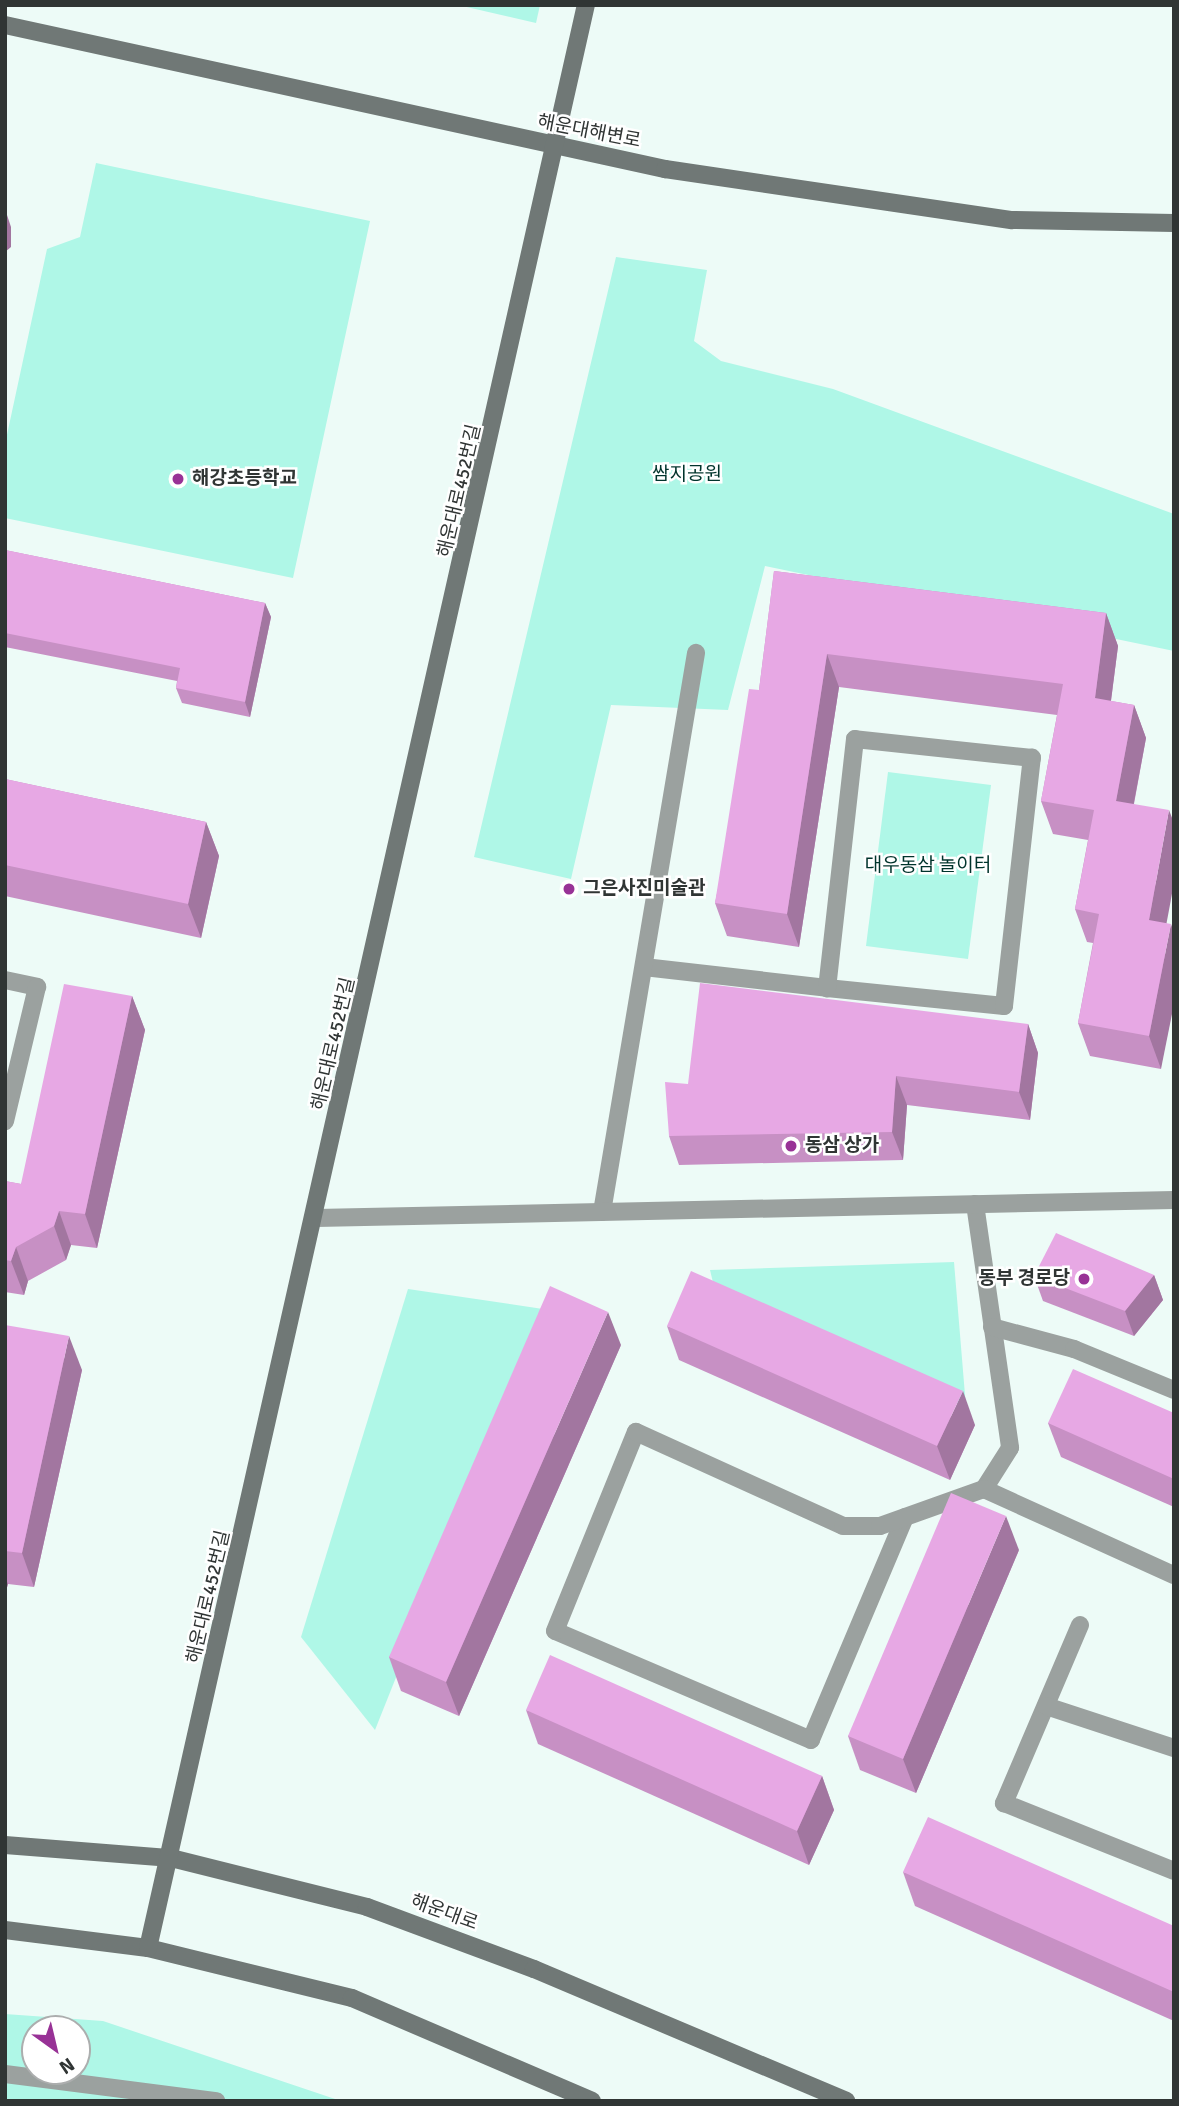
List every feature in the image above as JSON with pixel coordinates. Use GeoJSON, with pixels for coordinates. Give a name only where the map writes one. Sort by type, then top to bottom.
{"type":"FeatureCollection","features":[{"type":"Feature","properties":{"kind":"main road","name":"해운대로452번길"},"geometry":{"type":"LineString","coordinates":[[148,1948],[172,1858],[558,148],[586,5]]}},
{"type":"Feature","properties":{"kind":"main road","name":"해운대해변로"},"geometry":{"type":"LineString","coordinates":[[5,25],[558,148],[1012,219],[1174,223]]}},
{"type":"Feature","properties":{"kind":"main road","name":"해운대로"},"geometry":{"type":"LineString","coordinates":[[5,1845],[172,1858],[367,1907],[534,1969],[846,2101]]}},
{"type":"Feature","properties":{"kind":"main road"},"geometry":{"type":"LineString","coordinates":[[5,1930],[148,1948],[352,1998],[592,2101]]}},
{"type":"Feature","properties":{"kind":"street"},"geometry":{"type":"LineString","coordinates":[[602,1212],[696,653]]}},
{"type":"Feature","properties":{"kind":"street"},"geometry":{"type":"LineString","coordinates":[[644,967],[827,988],[1004,1006],[1032,758],[855,738],[827,988]]}},
{"type":"Feature","properties":{"kind":"street"},"geometry":{"type":"LineString","coordinates":[[5,980],[37,987],[5,1121]]}},
{"type":"Feature","properties":{"kind":"street"},"geometry":{"type":"LineString","coordinates":[[316,1219],[1174,1200]]}},
{"type":"Feature","properties":{"kind":"street"},"geometry":{"type":"LineString","coordinates":[[905,1517],[811,1740],[555,1631],[636,1432],[843,1525],[880,1526],[984,1489],[1010,1448],[975,1204]]}},
{"type":"Feature","properties":{"kind":"street"},"geometry":{"type":"LineString","coordinates":[[992,1326],[1074,1349],[1174,1390]]}},
{"type":"Feature","properties":{"kind":"street"},"geometry":{"type":"LineString","coordinates":[[984,1489],[1174,1575]]}},
{"type":"Feature","properties":{"kind":"street"},"geometry":{"type":"LineString","coordinates":[[1080,1626],[1004,1803],[1174,1871]]}},
{"type":"Feature","properties":{"kind":"street"},"geometry":{"type":"LineString","coordinates":[[1046,1706],[1174,1748]]}},
{"type":"Feature","properties":{"kind":"street"},"geometry":{"type":"LineString","coordinates":[[5,2074],[216,2101]]}},
{"type":"Feature","properties":{"kind":"green space"},"geometry":{"type":"Polygon","coordinates":[[[458,5],[540,5],[536,23],[458,5]]]}},
{"type":"Feature","properties":{"kind":"green space"},"geometry":{"type":"Polygon","coordinates":[[[96,163],[370,221],[293,578],[5,518],[5,444],[47,249],[80,237],[96,163]]]}},
{"type":"Feature","properties":{"kind":"green space","name":"쌈지공원"},"geometry":{"type":"Polygon","coordinates":[[[616,257],[707,270],[694,341],[721,361],[833,389],[1174,514],[1174,651],[765,566],[728,710],[611,705],[571,879],[474,857],[616,257]]]}},
{"type":"Feature","properties":{"kind":"green space","name":"대우동삼 놀이터"},"geometry":{"type":"Polygon","coordinates":[[[888,772],[991,785],[968,959],[866,946],[888,772]]]}},
{"type":"Feature","properties":{"kind":"green space"},"geometry":{"type":"Polygon","coordinates":[[[954,1262],[966,1407],[717,1299],[710,1270],[954,1262]]]}},
{"type":"Feature","properties":{"kind":"green space"},"geometry":{"type":"Polygon","coordinates":[[[408,1289],[543,1309],[375,1730],[301,1637],[408,1289]]]}},
{"type":"Feature","properties":{"kind":"green space"},"geometry":{"type":"Polygon","coordinates":[[[5,2014],[21,2015],[21,2085],[91,2085],[91,2020],[103,2021],[341,2101],[5,2101],[5,2014]]]}},
{"type":"Feature","properties":{"kind":"building"},"geometry":{"type":"Polygon","coordinates":[[[5,550],[265,603],[245,702],[176,688],[180,668],[5,633],[5,550]]]}},
{"type":"Feature","properties":{"kind":"building"},"geometry":{"type":"Polygon","coordinates":[[[774,571],[1106,613],[1095,698],[1134,705],[1116,801],[1169,810],[1149,920],[1171,924],[1149,1036],[1078,1023],[1099,914],[1075,909],[1094,810],[1041,801],[1063,684],[827,654],[787,914],[715,903],[749,689],[759,690],[774,571]]]}},
{"type":"Feature","properties":{"kind":"building"},"geometry":{"type":"Polygon","coordinates":[[[5,779],[206,822],[188,904],[5,865],[5,779]]]}},
{"type":"Feature","properties":{"kind":"building"},"geometry":{"type":"Polygon","coordinates":[[[700,983],[1028,1024],[1019,1092],[896,1076],[892,1132],[669,1136],[665,1082],[688,1084],[700,983]]]}},
{"type":"Feature","properties":{"kind":"building"},"geometry":{"type":"Polygon","coordinates":[[[64,984],[132,996],[85,1214],[59,1211],[54,1226],[16,1247],[11,1261],[5,1260],[5,1181],[21,1184],[64,984]]]}},
{"type":"Feature","properties":{"kind":"building"},"geometry":{"type":"Polygon","coordinates":[[[1056,1233],[1154,1275],[1125,1311],[1034,1276],[1056,1233]]]}},
{"type":"Feature","properties":{"kind":"building"},"geometry":{"type":"Polygon","coordinates":[[[691,1271],[963,1391],[937,1446],[667,1326],[691,1271]]]}},
{"type":"Feature","properties":{"kind":"building"},"geometry":{"type":"Polygon","coordinates":[[[550,1286],[608,1312],[446,1682],[389,1657],[550,1286]]]}},
{"type":"Feature","properties":{"kind":"building"},"geometry":{"type":"Polygon","coordinates":[[[5,1325],[69,1336],[22,1553],[5,1551],[5,1325]]]}},
{"type":"Feature","properties":{"kind":"building"},"geometry":{"type":"Polygon","coordinates":[[[1073,1369],[1174,1413],[1174,1479],[1048,1423],[1073,1369]]]}},
{"type":"Feature","properties":{"kind":"building"},"geometry":{"type":"Polygon","coordinates":[[[951,1493],[1006,1516],[903,1759],[848,1736],[951,1493]]]}},
{"type":"Feature","properties":{"kind":"building"},"geometry":{"type":"Polygon","coordinates":[[[550,1655],[822,1776],[797,1831],[526,1710],[550,1655]]]}},
{"type":"Feature","properties":{"kind":"building"},"geometry":{"type":"Polygon","coordinates":[[[928,1817],[1174,1926],[1174,1992],[903,1872],[928,1817]]]}},
{"type":"Feature","properties":{"kind":"place","name":"해강초등학교"},"geometry":{"type":"Point","coordinates":[178,479]}},
{"type":"Feature","properties":{"kind":"place","name":"그은사진미술관"},"geometry":{"type":"Point","coordinates":[569,889]}},
{"type":"Feature","properties":{"kind":"place","name":"동삼 상가"},"geometry":{"type":"Point","coordinates":[791,1146]}},
{"type":"Feature","properties":{"kind":"place","name":"동부 경로당"},"geometry":{"type":"Point","coordinates":[1084,1279]}}]}
